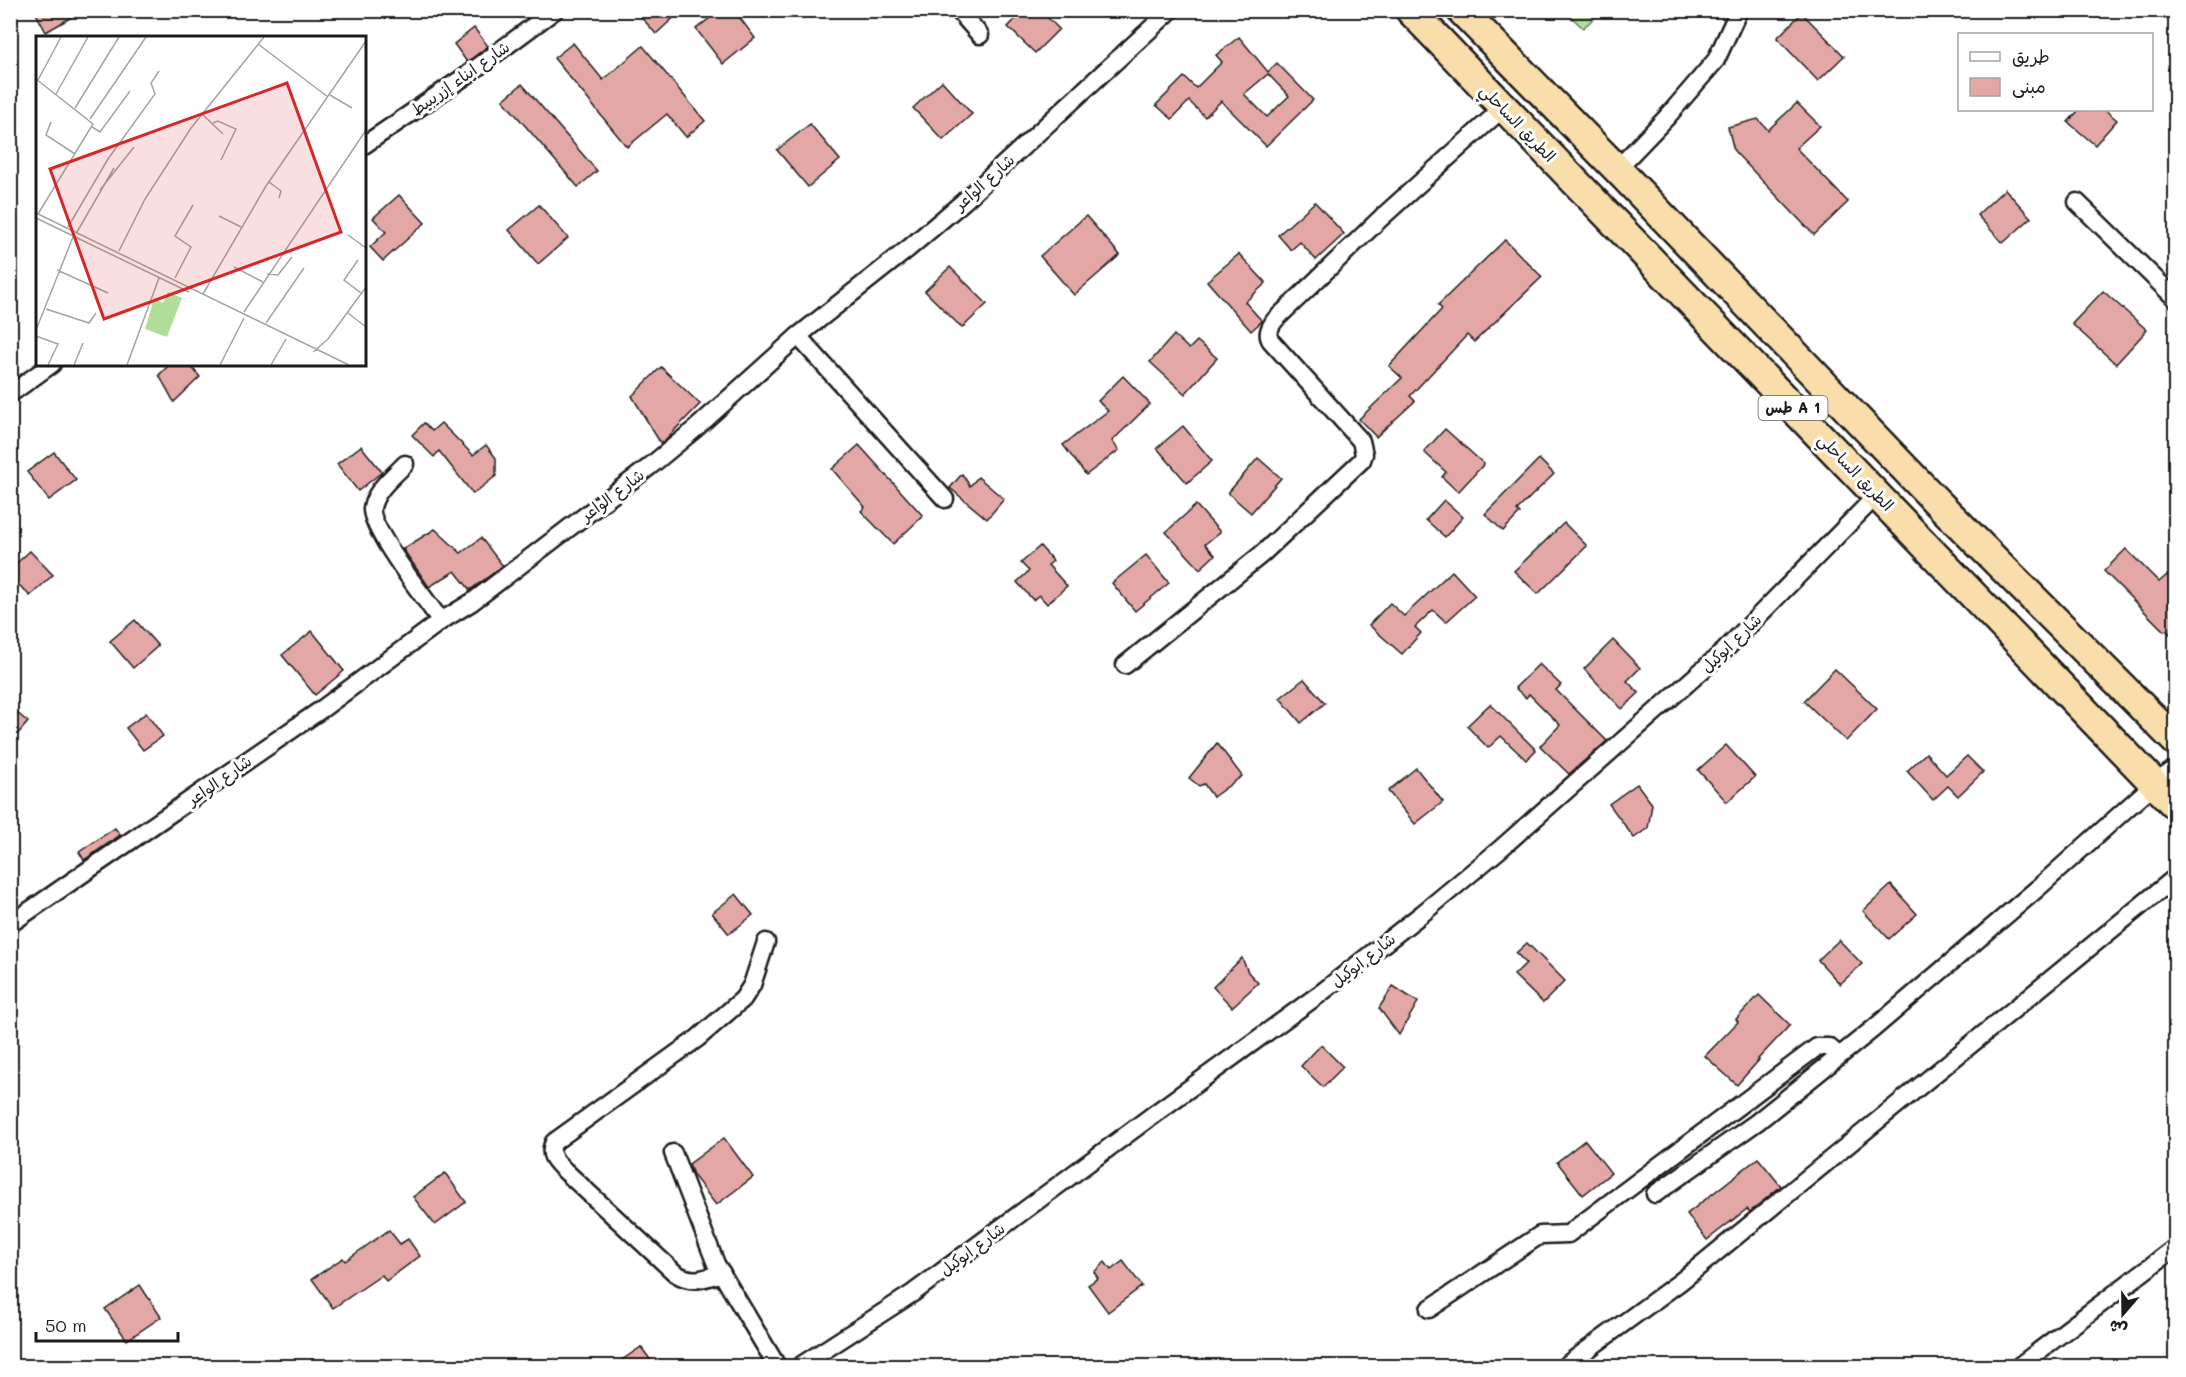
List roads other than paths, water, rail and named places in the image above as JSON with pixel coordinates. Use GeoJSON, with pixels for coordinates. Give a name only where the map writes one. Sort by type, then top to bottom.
{"type":"FeatureCollection","features":[{"type":"Feature","properties":{"kind":"highway","name":"الطريق الساحلي"},"geometry":{"type":"LineString","coordinates":[[1410,10],[1878,494],[2165,776],[2175,806]]}},
{"type":"Feature","properties":{"kind":"highway","name":"طس A 1"},"geometry":{"type":"LineString","coordinates":[[1461,10],[1935,500],[2175,741]]}},
{"type":"Feature","properties":{"kind":"street","name":"شارع ابناء إزريبيط"},"geometry":{"type":"LineString","coordinates":[[366,144],[467,75],[555,10]]}},
{"type":"Feature","properties":{"kind":"street"},"geometry":{"type":"LineString","coordinates":[[958,10],[980,35]]}},
{"type":"Feature","properties":{"kind":"street","name":"شارع الواعر"},"geometry":{"type":"LineString","coordinates":[[10,924],[322,709],[441,621],[472,602],[649,467],[695,429],[798,336],[909,249],[963,202],[1171,10]]}},
{"type":"Feature","properties":{"kind":"street"},"geometry":{"type":"LineString","coordinates":[[1617,169],[1667,117],[1716,60],[1739,10]]}},
{"type":"Feature","properties":{"kind":"street"},"geometry":{"type":"LineString","coordinates":[[1125,665],[1262,554],[1362,460],[1364,454],[1361,441],[1271,341],[1269,330],[1275,320],[1381,218],[1503,108]]}},
{"type":"Feature","properties":{"kind":"street"},"geometry":{"type":"LineString","coordinates":[[2077,202],[2175,299]]}},
{"type":"Feature","properties":{"kind":"street"},"geometry":{"type":"LineString","coordinates":[[798,336],[945,499]]}},
{"type":"Feature","properties":{"kind":"street"},"geometry":{"type":"LineString","coordinates":[[10,394],[49,366]]}},
{"type":"Feature","properties":{"kind":"street"},"geometry":{"type":"LineString","coordinates":[[405,464],[378,493],[372,512],[384,539],[441,621]]}},
{"type":"Feature","properties":{"kind":"street","name":"شارع ابوكيل"},"geometry":{"type":"LineString","coordinates":[[800,1366],[913,1293],[1321,993],[1431,906],[1499,850],[1717,658],[1878,494]]}},
{"type":"Feature","properties":{"kind":"street"},"geometry":{"type":"LineString","coordinates":[[1655,1194],[1757,1122],[1839,1056],[2038,888],[2165,776]]}},
{"type":"Feature","properties":{"kind":"street"},"geometry":{"type":"LineString","coordinates":[[1565,1366],[1680,1282],[2175,877]]}},
{"type":"Feature","properties":{"kind":"street"},"geometry":{"type":"LineString","coordinates":[[722,1273],[703,1280],[683,1278],[675,1273],[563,1169],[552,1155],[551,1150],[554,1142],[698,1038],[743,999],[752,985],[766,942]]}},
{"type":"Feature","properties":{"kind":"street"},"geometry":{"type":"LineString","coordinates":[[1430,1309],[1540,1235],[1568,1234],[1817,1047],[1829,1047],[1839,1056]]}},
{"type":"Feature","properties":{"kind":"street"},"geometry":{"type":"LineString","coordinates":[[673,1153],[706,1241],[722,1273],[777,1366]]}},
{"type":"Feature","properties":{"kind":"street"},"geometry":{"type":"LineString","coordinates":[[2019,1366],[2175,1247]]}}]}
